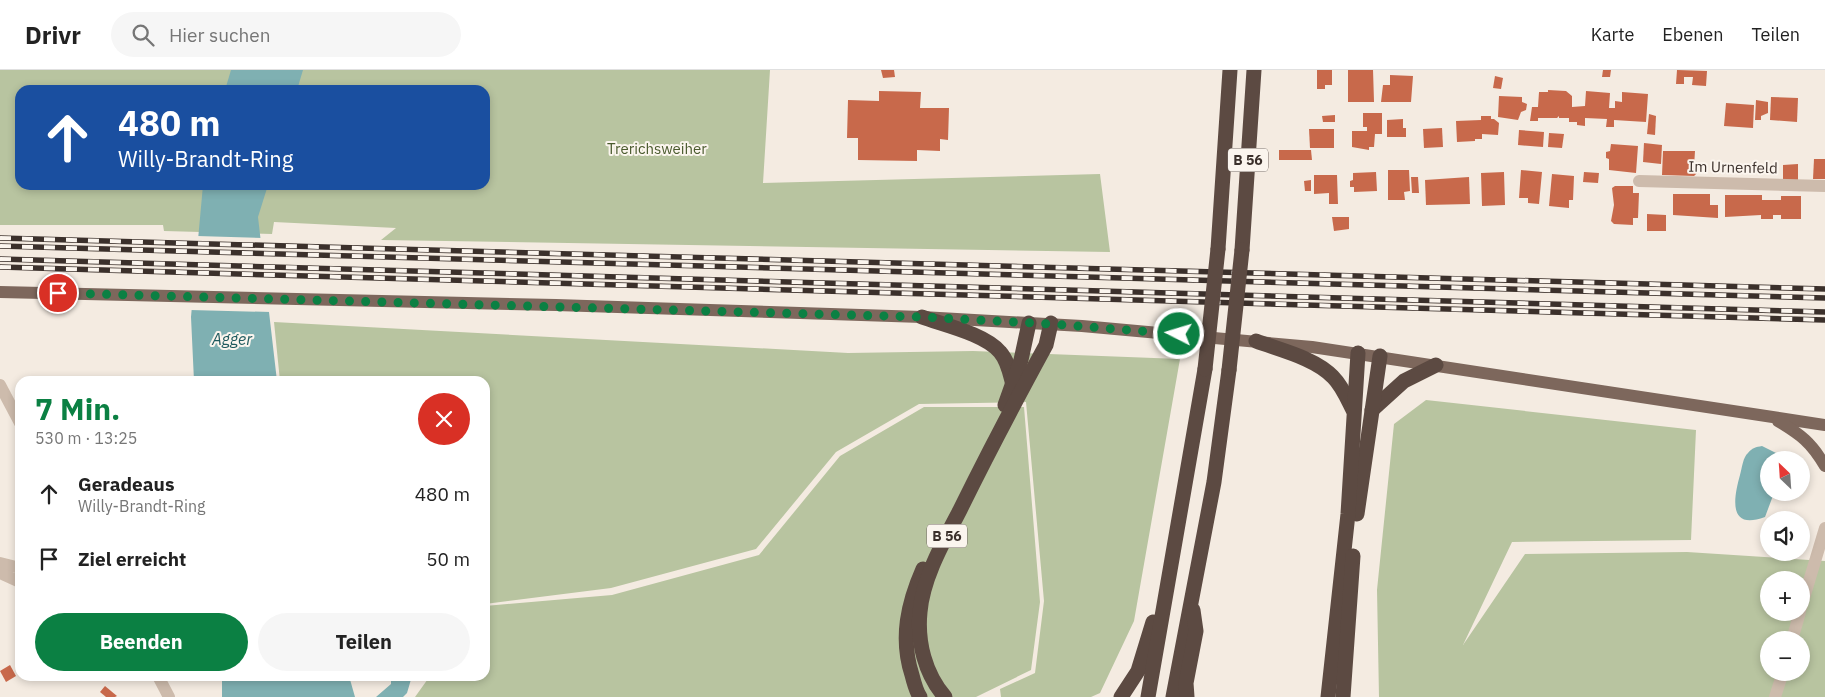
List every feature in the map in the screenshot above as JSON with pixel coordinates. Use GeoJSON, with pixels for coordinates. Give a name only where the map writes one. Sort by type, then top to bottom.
{"type":"FeatureCollection","features":[{"type":"Feature","properties":{"kind":"highway","name":"B 56"},"geometry":{"type":"LineString","coordinates":[[1148,697],[1205,369],[1218,249],[1230,70]]}},
{"type":"Feature","properties":{"kind":"highway","name":"B 56"},"geometry":{"type":"LineString","coordinates":[[1173,697],[1214,482],[1229,370],[1242,250],[1254,70]]}},
{"type":"Feature","properties":{"kind":"highway"},"geometry":{"type":"LineString","coordinates":[[922,317],[978,337],[992,345],[1000,352],[1007,364],[1013,385]]}},
{"type":"Feature","properties":{"kind":"highway"},"geometry":{"type":"LineString","coordinates":[[920,697],[907,659],[906,628],[912,594],[934,541],[1002,414],[1013,385],[1029,323]]}},
{"type":"Feature","properties":{"kind":"highway","name":"B 56"},"geometry":{"type":"LineString","coordinates":[[945,697],[926,665],[919,633],[920,610],[926,587],[939,550],[1046,346],[1051,324]]}},
{"type":"Feature","properties":{"kind":"highway"},"geometry":{"type":"LineString","coordinates":[[1256,341],[1312,363],[1332,376],[1354,411]]}},
{"type":"Feature","properties":{"kind":"highway"},"geometry":{"type":"LineString","coordinates":[[1328,697],[1348,514],[1358,353]]}},
{"type":"Feature","properties":{"kind":"highway"},"geometry":{"type":"LineString","coordinates":[[1343,697],[1357,515],[1380,356]]}},
{"type":"Feature","properties":{"kind":"highway"},"geometry":{"type":"LineString","coordinates":[[1372,410],[1404,380],[1436,365]]}},
{"type":"Feature","properties":{"kind":"highway","name":"B 56"},"geometry":{"type":"LineString","coordinates":[[1121,697],[1138,671],[1169,575]]}},
{"type":"Feature","properties":{"kind":"highway"},"geometry":{"type":"LineString","coordinates":[[1187,697],[1186,683],[1196,632],[1191,597]]}},
{"type":"Feature","properties":{"kind":"main road"},"geometry":{"type":"LineString","coordinates":[[0,292],[375,300],[922,317],[1051,324],[1256,341],[1358,353],[1825,425]]}},
{"type":"Feature","properties":{"kind":"main road"},"geometry":{"type":"LineString","coordinates":[[1771,418],[1805,438],[1814,446],[1825,466]]}},
{"type":"Feature","properties":{"kind":"street","name":"Im Urnenfeld"},"geometry":{"type":"LineString","coordinates":[[1640,181],[1825,186]]}},
{"type":"Feature","properties":{"kind":"street"},"geometry":{"type":"LineString","coordinates":[[0,385],[15,414]]}},
{"type":"Feature","properties":{"kind":"street"},"geometry":{"type":"LineString","coordinates":[[1810,578],[1825,528]]}},
{"type":"Feature","properties":{"kind":"street"},"geometry":{"type":"LineString","coordinates":[[0,563],[15,567]]}},
{"type":"Feature","properties":{"kind":"street"},"geometry":{"type":"LineString","coordinates":[[0,573],[15,580]]}},
{"type":"Feature","properties":{"kind":"street"},"geometry":{"type":"LineString","coordinates":[[160,681],[168,697]]}},
{"type":"Feature","properties":{"kind":"street"},"geometry":{"type":"LineString","coordinates":[[1775,697],[1779,681]]}},
{"type":"Feature","properties":{"kind":"green space","name":"Trerichsweiher"},"geometry":{"type":"Polygon","coordinates":[[[0,70],[770,70],[763,183],[1100,174],[1110,252],[381,240],[396,228],[274,222],[272,234],[164,231],[163,225],[0,225],[0,70]]]}},
{"type":"Feature","properties":{"kind":"green space"},"geometry":{"type":"Polygon","coordinates":[[[274,322],[848,353],[973,351],[1180,359],[1134,621],[1100,693],[1091,697],[1001,697],[1000,689],[1035,673],[1044,601],[1026,402],[919,404],[836,452],[756,549],[611,588],[490,603],[490,376],[279,376],[274,322]]]}},
{"type":"Feature","properties":{"kind":"green space"},"geometry":{"type":"Polygon","coordinates":[[[1426,400],[1696,430],[1691,540],[1512,542],[1463,645],[1525,554],[1687,552],[1760,557],[1760,561],[1825,561],[1825,697],[1379,697],[1377,590],[1394,424],[1426,400]]]}},
{"type":"Feature","properties":{"kind":"green space"},"geometry":{"type":"Polygon","coordinates":[[[924,407],[1024,407],[1040,602],[1031,670],[976,697],[415,697],[426,681],[490,681],[490,606],[612,595],[759,555],[840,456],[924,407]]]}},
{"type":"Feature","properties":{"kind":"water"},"geometry":{"type":"Polygon","coordinates":[[[231,70],[303,70],[298,85],[226,85],[231,70]]]}},
{"type":"Feature","properties":{"kind":"water","name":"Agger"},"geometry":{"type":"Polygon","coordinates":[[[203,190],[266,190],[258,217],[276,376],[194,376],[191,317],[203,190]]]}},
{"type":"Feature","properties":{"kind":"water"},"geometry":{"type":"Polygon","coordinates":[[[1762,446],[1772,451],[1760,451],[1760,501],[1771,501],[1767,511],[1760,511],[1760,518],[1753,520],[1744,519],[1739,516],[1735,502],[1746,455],[1756,447],[1762,446]]]}},
{"type":"Feature","properties":{"kind":"water"},"geometry":{"type":"Polygon","coordinates":[[[222,681],[350,681],[355,697],[222,697],[222,681]]]}},
{"type":"Feature","properties":{"kind":"water"},"geometry":{"type":"Polygon","coordinates":[[[391,681],[411,681],[407,693],[403,697],[376,697],[391,684],[391,681]]]}},
{"type":"Feature","properties":{"kind":"pier"},"geometry":{"type":"Polygon","coordinates":[[[197,236],[263,238],[271,312],[190,310],[197,236]]]}},
{"type":"Feature","properties":{"kind":"building"},"geometry":{"type":"Polygon","coordinates":[[[881,70],[894,70],[895,77],[883,78],[881,70]]]}},
{"type":"Feature","properties":{"kind":"building"},"geometry":{"type":"Polygon","coordinates":[[[1317,70],[1332,70],[1332,85],[1325,85],[1325,89],[1317,89],[1317,70]]]}},
{"type":"Feature","properties":{"kind":"building"},"geometry":{"type":"Polygon","coordinates":[[[1348,70],[1373,70],[1374,102],[1348,102],[1348,70]]]}},
{"type":"Feature","properties":{"kind":"building"},"geometry":{"type":"Polygon","coordinates":[[[1603,70],[1611,70],[1610,77],[1602,77],[1603,70]]]}},
{"type":"Feature","properties":{"kind":"building"},"geometry":{"type":"Polygon","coordinates":[[[1677,70],[1707,71],[1706,86],[1692,85],[1693,77],[1684,77],[1684,84],[1676,84],[1677,70]]]}},
{"type":"Feature","properties":{"kind":"building"},"geometry":{"type":"Polygon","coordinates":[[[1390,75],[1413,76],[1411,102],[1381,102],[1383,85],[1390,85],[1390,75]]]}},
{"type":"Feature","properties":{"kind":"building"},"geometry":{"type":"Polygon","coordinates":[[[1495,76],[1503,78],[1501,89],[1493,88],[1495,76]]]}},
{"type":"Feature","properties":{"kind":"building"},"geometry":{"type":"Polygon","coordinates":[[[1548,90],[1566,91],[1572,96],[1572,107],[1585,106],[1586,91],[1610,93],[1609,108],[1615,108],[1615,101],[1622,102],[1622,92],[1648,94],[1646,122],[1614,120],[1614,127],[1606,127],[1607,119],[1585,118],[1585,126],[1577,125],[1577,122],[1569,122],[1569,118],[1559,118],[1559,116],[1557,118],[1538,118],[1538,121],[1530,121],[1532,107],[1538,107],[1539,92],[1548,92],[1548,90]]]}},
{"type":"Feature","properties":{"kind":"building"},"geometry":{"type":"Polygon","coordinates":[[[879,91],[921,92],[920,108],[949,108],[948,140],[940,139],[940,151],[917,150],[917,161],[858,160],[858,138],[847,138],[848,100],[879,101],[879,91]]]}},
{"type":"Feature","properties":{"kind":"building"},"geometry":{"type":"Polygon","coordinates":[[[1499,96],[1522,97],[1522,102],[1527,104],[1526,110],[1521,112],[1518,120],[1498,117],[1499,96]]]}},
{"type":"Feature","properties":{"kind":"building"},"geometry":{"type":"Polygon","coordinates":[[[1771,97],[1798,98],[1797,122],[1770,120],[1771,97]]]}},
{"type":"Feature","properties":{"kind":"building"},"geometry":{"type":"Polygon","coordinates":[[[1756,100],[1768,102],[1768,113],[1761,116],[1761,120],[1755,120],[1756,100]]]}},
{"type":"Feature","properties":{"kind":"building"},"geometry":{"type":"Polygon","coordinates":[[[1726,103],[1754,105],[1753,128],[1724,126],[1726,103]]]}},
{"type":"Feature","properties":{"kind":"building"},"geometry":{"type":"Polygon","coordinates":[[[1363,113],[1382,113],[1382,134],[1375,134],[1374,147],[1369,147],[1369,150],[1352,147],[1352,131],[1367,131],[1367,127],[1363,127],[1363,113]]]}},
{"type":"Feature","properties":{"kind":"building"},"geometry":{"type":"Polygon","coordinates":[[[1649,114],[1656,116],[1655,135],[1647,134],[1649,114]]]}},
{"type":"Feature","properties":{"kind":"building"},"geometry":{"type":"Polygon","coordinates":[[[1335,115],[1335,122],[1323,122],[1322,116],[1335,115]]]}},
{"type":"Feature","properties":{"kind":"building"},"geometry":{"type":"Polygon","coordinates":[[[1481,116],[1491,116],[1491,119],[1499,123],[1498,135],[1482,134],[1482,139],[1457,142],[1456,121],[1481,120],[1481,116]]]}},
{"type":"Feature","properties":{"kind":"building"},"geometry":{"type":"Polygon","coordinates":[[[1403,119],[1406,137],[1387,137],[1387,120],[1403,119]]]}},
{"type":"Feature","properties":{"kind":"building"},"geometry":{"type":"Polygon","coordinates":[[[1442,128],[1443,147],[1424,148],[1423,129],[1442,128]]]}},
{"type":"Feature","properties":{"kind":"building"},"geometry":{"type":"Polygon","coordinates":[[[1309,129],[1334,129],[1334,148],[1310,148],[1309,129]]]}},
{"type":"Feature","properties":{"kind":"building"},"geometry":{"type":"Polygon","coordinates":[[[1519,130],[1544,132],[1543,147],[1518,145],[1519,130]]]}},
{"type":"Feature","properties":{"kind":"building"},"geometry":{"type":"Polygon","coordinates":[[[1549,133],[1564,134],[1562,148],[1548,147],[1549,133]]]}},
{"type":"Feature","properties":{"kind":"building"},"geometry":{"type":"Polygon","coordinates":[[[1644,143],[1662,145],[1661,164],[1643,162],[1644,143]]]}},
{"type":"Feature","properties":{"kind":"building"},"geometry":{"type":"Polygon","coordinates":[[[1611,144],[1638,146],[1636,173],[1609,170],[1609,159],[1606,158],[1606,152],[1610,151],[1611,144]]]}},
{"type":"Feature","properties":{"kind":"building"},"geometry":{"type":"Polygon","coordinates":[[[1279,150],[1311,150],[1312,160],[1279,160],[1279,150]]]}},
{"type":"Feature","properties":{"kind":"building"},"geometry":{"type":"Polygon","coordinates":[[[1663,151],[1695,151],[1694,167],[1698,169],[1697,173],[1694,176],[1662,175],[1663,151]]]}},
{"type":"Feature","properties":{"kind":"building"},"geometry":{"type":"Polygon","coordinates":[[[1814,159],[1825,159],[1825,179],[1813,179],[1814,159]]]}},
{"type":"Feature","properties":{"kind":"building"},"geometry":{"type":"Polygon","coordinates":[[[1798,164],[1798,180],[1783,180],[1783,165],[1798,164]]]}},
{"type":"Feature","properties":{"kind":"building"},"geometry":{"type":"Polygon","coordinates":[[[1388,170],[1409,170],[1410,191],[1404,192],[1405,200],[1388,200],[1388,170]]]}},
{"type":"Feature","properties":{"kind":"building"},"geometry":{"type":"Polygon","coordinates":[[[1521,170],[1542,172],[1539,204],[1528,203],[1528,198],[1519,198],[1521,170]]]}},
{"type":"Feature","properties":{"kind":"building"},"geometry":{"type":"Polygon","coordinates":[[[1376,172],[1377,191],[1354,192],[1354,187],[1350,187],[1353,173],[1376,172]]]}},
{"type":"Feature","properties":{"kind":"building"},"geometry":{"type":"Polygon","coordinates":[[[1504,172],[1505,205],[1482,206],[1481,173],[1504,172]]]}},
{"type":"Feature","properties":{"kind":"building"},"geometry":{"type":"Polygon","coordinates":[[[1584,172],[1599,173],[1598,183],[1583,182],[1584,172]]]}},
{"type":"Feature","properties":{"kind":"building"},"geometry":{"type":"Polygon","coordinates":[[[1552,174],[1574,176],[1573,200],[1569,200],[1569,208],[1549,206],[1552,174]]]}},
{"type":"Feature","properties":{"kind":"building"},"geometry":{"type":"Polygon","coordinates":[[[1314,175],[1337,175],[1338,204],[1329,204],[1329,193],[1314,194],[1314,175]]]}},
{"type":"Feature","properties":{"kind":"building"},"geometry":{"type":"Polygon","coordinates":[[[1411,177],[1418,177],[1419,193],[1412,193],[1411,177]]]}},
{"type":"Feature","properties":{"kind":"building"},"geometry":{"type":"Polygon","coordinates":[[[1469,177],[1470,204],[1426,205],[1425,180],[1469,177]]]}},
{"type":"Feature","properties":{"kind":"building"},"geometry":{"type":"Polygon","coordinates":[[[1311,180],[1311,191],[1305,191],[1304,181],[1311,180]]]}},
{"type":"Feature","properties":{"kind":"building"},"geometry":{"type":"Polygon","coordinates":[[[1615,186],[1633,186],[1633,193],[1639,193],[1638,218],[1633,218],[1633,225],[1614,224],[1611,221],[1614,205],[1612,188],[1615,186]]]}},
{"type":"Feature","properties":{"kind":"building"},"geometry":{"type":"Polygon","coordinates":[[[1673,194],[1710,194],[1710,205],[1718,205],[1718,218],[1673,215],[1673,194]]]}},
{"type":"Feature","properties":{"kind":"building"},"geometry":{"type":"Polygon","coordinates":[[[1725,195],[1762,195],[1762,200],[1781,200],[1781,196],[1801,196],[1801,219],[1781,219],[1781,215],[1773,215],[1773,219],[1761,219],[1761,215],[1725,217],[1725,195]]]}},
{"type":"Feature","properties":{"kind":"building"},"geometry":{"type":"Polygon","coordinates":[[[1647,214],[1666,215],[1666,231],[1647,231],[1647,214]]]}},
{"type":"Feature","properties":{"kind":"building"},"geometry":{"type":"Polygon","coordinates":[[[1332,217],[1349,217],[1349,229],[1334,231],[1332,217]]]}},
{"type":"Feature","properties":{"kind":"building"},"geometry":{"type":"Polygon","coordinates":[[[10,665],[15,677],[6,682],[0,671],[10,665]]]}},
{"type":"Feature","properties":{"kind":"building"},"geometry":{"type":"Polygon","coordinates":[[[105,686],[117,696],[106,697],[100,692],[105,686]]]}},
{"type":"Feature","properties":{"kind":"railway"},"geometry":{"type":"LineString","coordinates":[[0,238],[1825,289]]}},
{"type":"Feature","properties":{"kind":"railway"},"geometry":{"type":"LineString","coordinates":[[0,246],[1825,298]]}},
{"type":"Feature","properties":{"kind":"railway"},"geometry":{"type":"LineString","coordinates":[[0,259],[1825,312]]}},
{"type":"Feature","properties":{"kind":"railway"},"geometry":{"type":"LineString","coordinates":[[0,267],[1825,320]]}},
{"type":"Feature","properties":{"kind":"route"},"geometry":{"type":"LineString","coordinates":[[58,293],[538,304],[922,317],[1082,326],[1179,334]]}}]}
